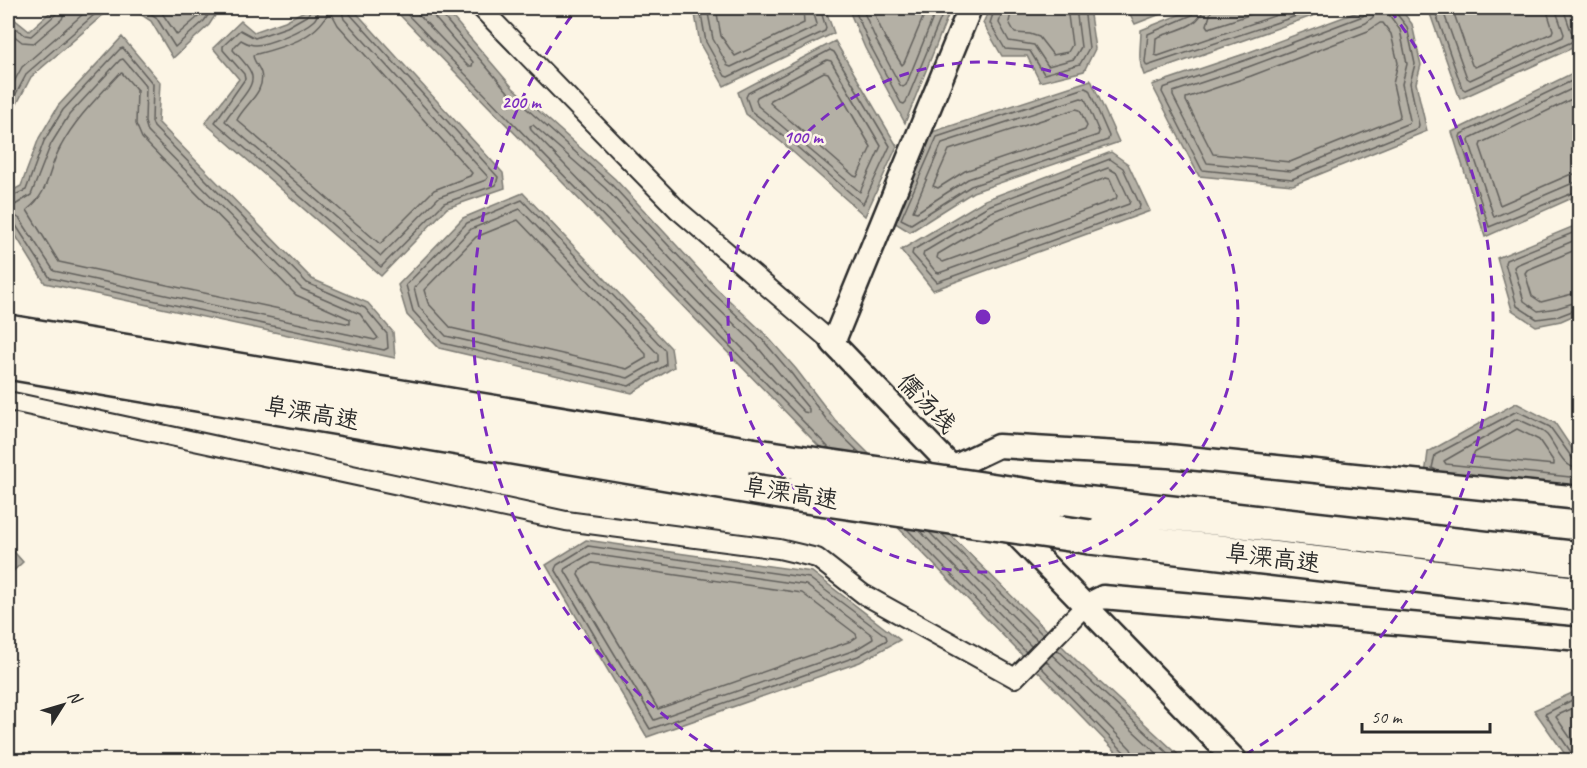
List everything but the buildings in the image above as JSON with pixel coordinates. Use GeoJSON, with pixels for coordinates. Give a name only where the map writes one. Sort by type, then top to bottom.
{"type":"FeatureCollection","features":[{"type":"Feature","properties":{"kind":"highway","name":"阜溧高速"},"geometry":{"type":"LineString","coordinates":[[8,332],[751,455],[1056,500],[1580,559]]}},
{"type":"Feature","properties":{"kind":"highway","name":"阜溧高速"},"geometry":{"type":"LineString","coordinates":[[8,362],[792,494],[1090,537],[1580,594]]}},
{"type":"Feature","properties":{"kind":"street"},"geometry":{"type":"LineString","coordinates":[[482,8],[678,210],[833,343],[970,8]]}},
{"type":"Feature","properties":{"kind":"street","name":"儒汤线"},"geometry":{"type":"LineString","coordinates":[[833,343],[1235,760]]}},
{"type":"Feature","properties":{"kind":"street"},"geometry":{"type":"LineString","coordinates":[[8,401],[566,521],[779,549],[817,558],[863,594],[1015,678],[1085,606],[1103,597],[1580,639]]}},
{"type":"Feature","properties":{"kind":"street"},"geometry":{"type":"LineString","coordinates":[[952,468],[998,446],[1169,456],[1580,498]]}},
{"type":"Feature","properties":{"kind":"water"},"geometry":{"type":"Polygon","coordinates":[[[55,8],[111,8],[31,77],[8,121],[8,14],[29,31],[55,8]]]}},
{"type":"Feature","properties":{"kind":"water"},"geometry":{"type":"Polygon","coordinates":[[[131,8],[220,8],[209,25],[173,58],[151,21],[131,8]]]}},
{"type":"Feature","properties":{"kind":"water"},"geometry":{"type":"Polygon","coordinates":[[[310,8],[352,8],[503,173],[505,188],[447,208],[381,276],[205,123],[239,79],[213,48],[241,21],[254,32],[285,21],[310,8]]]}},
{"type":"Feature","properties":{"kind":"water"},"geometry":{"type":"Polygon","coordinates":[[[393,8],[442,8],[448,12],[513,88],[615,179],[716,288],[765,334],[796,369],[835,420],[1079,663],[1184,760],[1124,760],[393,8]]]}},
{"type":"Feature","properties":{"kind":"water"},"geometry":{"type":"Polygon","coordinates":[[[694,8],[825,8],[834,33],[724,86],[700,44],[694,8]]]}},
{"type":"Feature","properties":{"kind":"water"},"geometry":{"type":"Polygon","coordinates":[[[848,8],[951,8],[905,123],[865,48],[848,8]]]}},
{"type":"Feature","properties":{"kind":"water"},"geometry":{"type":"Polygon","coordinates":[[[990,8],[1089,8],[1095,49],[1084,71],[1040,82],[1027,56],[1002,56],[983,23],[990,8]]]}},
{"type":"Feature","properties":{"kind":"water"},"geometry":{"type":"Polygon","coordinates":[[[1176,8],[1135,24],[1128,10],[1176,8]]]}},
{"type":"Feature","properties":{"kind":"water"},"geometry":{"type":"Polygon","coordinates":[[[1196,8],[1335,8],[1144,75],[1140,58],[1141,30],[1196,8]]]}},
{"type":"Feature","properties":{"kind":"water"},"geometry":{"type":"Polygon","coordinates":[[[1368,8],[1400,8],[1412,24],[1421,65],[1416,83],[1427,131],[1293,185],[1199,176],[1152,85],[1368,8]]]}},
{"type":"Feature","properties":{"kind":"water"},"geometry":{"type":"Polygon","coordinates":[[[1428,8],[1568,8],[1579,35],[1579,45],[1460,99],[1428,8]]]}},
{"type":"Feature","properties":{"kind":"water"},"geometry":{"type":"Polygon","coordinates":[[[122,37],[160,82],[158,122],[312,279],[368,303],[393,332],[395,358],[45,283],[8,223],[8,193],[21,186],[39,138],[58,106],[122,37]]]}},
{"type":"Feature","properties":{"kind":"water"},"geometry":{"type":"Polygon","coordinates":[[[835,41],[897,146],[865,216],[785,145],[746,114],[738,92],[835,41]]]}},
{"type":"Feature","properties":{"kind":"water"},"geometry":{"type":"Polygon","coordinates":[[[1579,70],[1579,195],[1485,237],[1452,132],[1579,70]]]}},
{"type":"Feature","properties":{"kind":"water"},"geometry":{"type":"Polygon","coordinates":[[[1091,80],[1119,142],[973,192],[910,232],[892,221],[932,132],[1091,80]]]}},
{"type":"Feature","properties":{"kind":"water"},"geometry":{"type":"Polygon","coordinates":[[[1111,152],[1128,164],[1150,211],[933,290],[901,250],[985,200],[1111,152]]]}},
{"type":"Feature","properties":{"kind":"water"},"geometry":{"type":"Polygon","coordinates":[[[523,193],[671,348],[674,367],[632,393],[439,348],[407,315],[398,285],[463,218],[523,193]]]}},
{"type":"Feature","properties":{"kind":"water"},"geometry":{"type":"Polygon","coordinates":[[[1579,224],[1579,313],[1561,321],[1536,326],[1512,310],[1497,258],[1579,224]]]}},
{"type":"Feature","properties":{"kind":"water"},"geometry":{"type":"Polygon","coordinates":[[[1516,403],[1555,423],[1579,459],[1579,492],[1425,475],[1428,452],[1516,403]]]}},
{"type":"Feature","properties":{"kind":"water"},"geometry":{"type":"Polygon","coordinates":[[[586,540],[812,572],[900,640],[860,662],[647,737],[546,565],[586,540]]]}},
{"type":"Feature","properties":{"kind":"water"},"geometry":{"type":"Polygon","coordinates":[[[8,545],[23,562],[8,576],[8,545]]]}},
{"type":"Feature","properties":{"kind":"water"},"geometry":{"type":"Polygon","coordinates":[[[1579,690],[1579,760],[1569,760],[1534,710],[1579,690]]]}}]}
